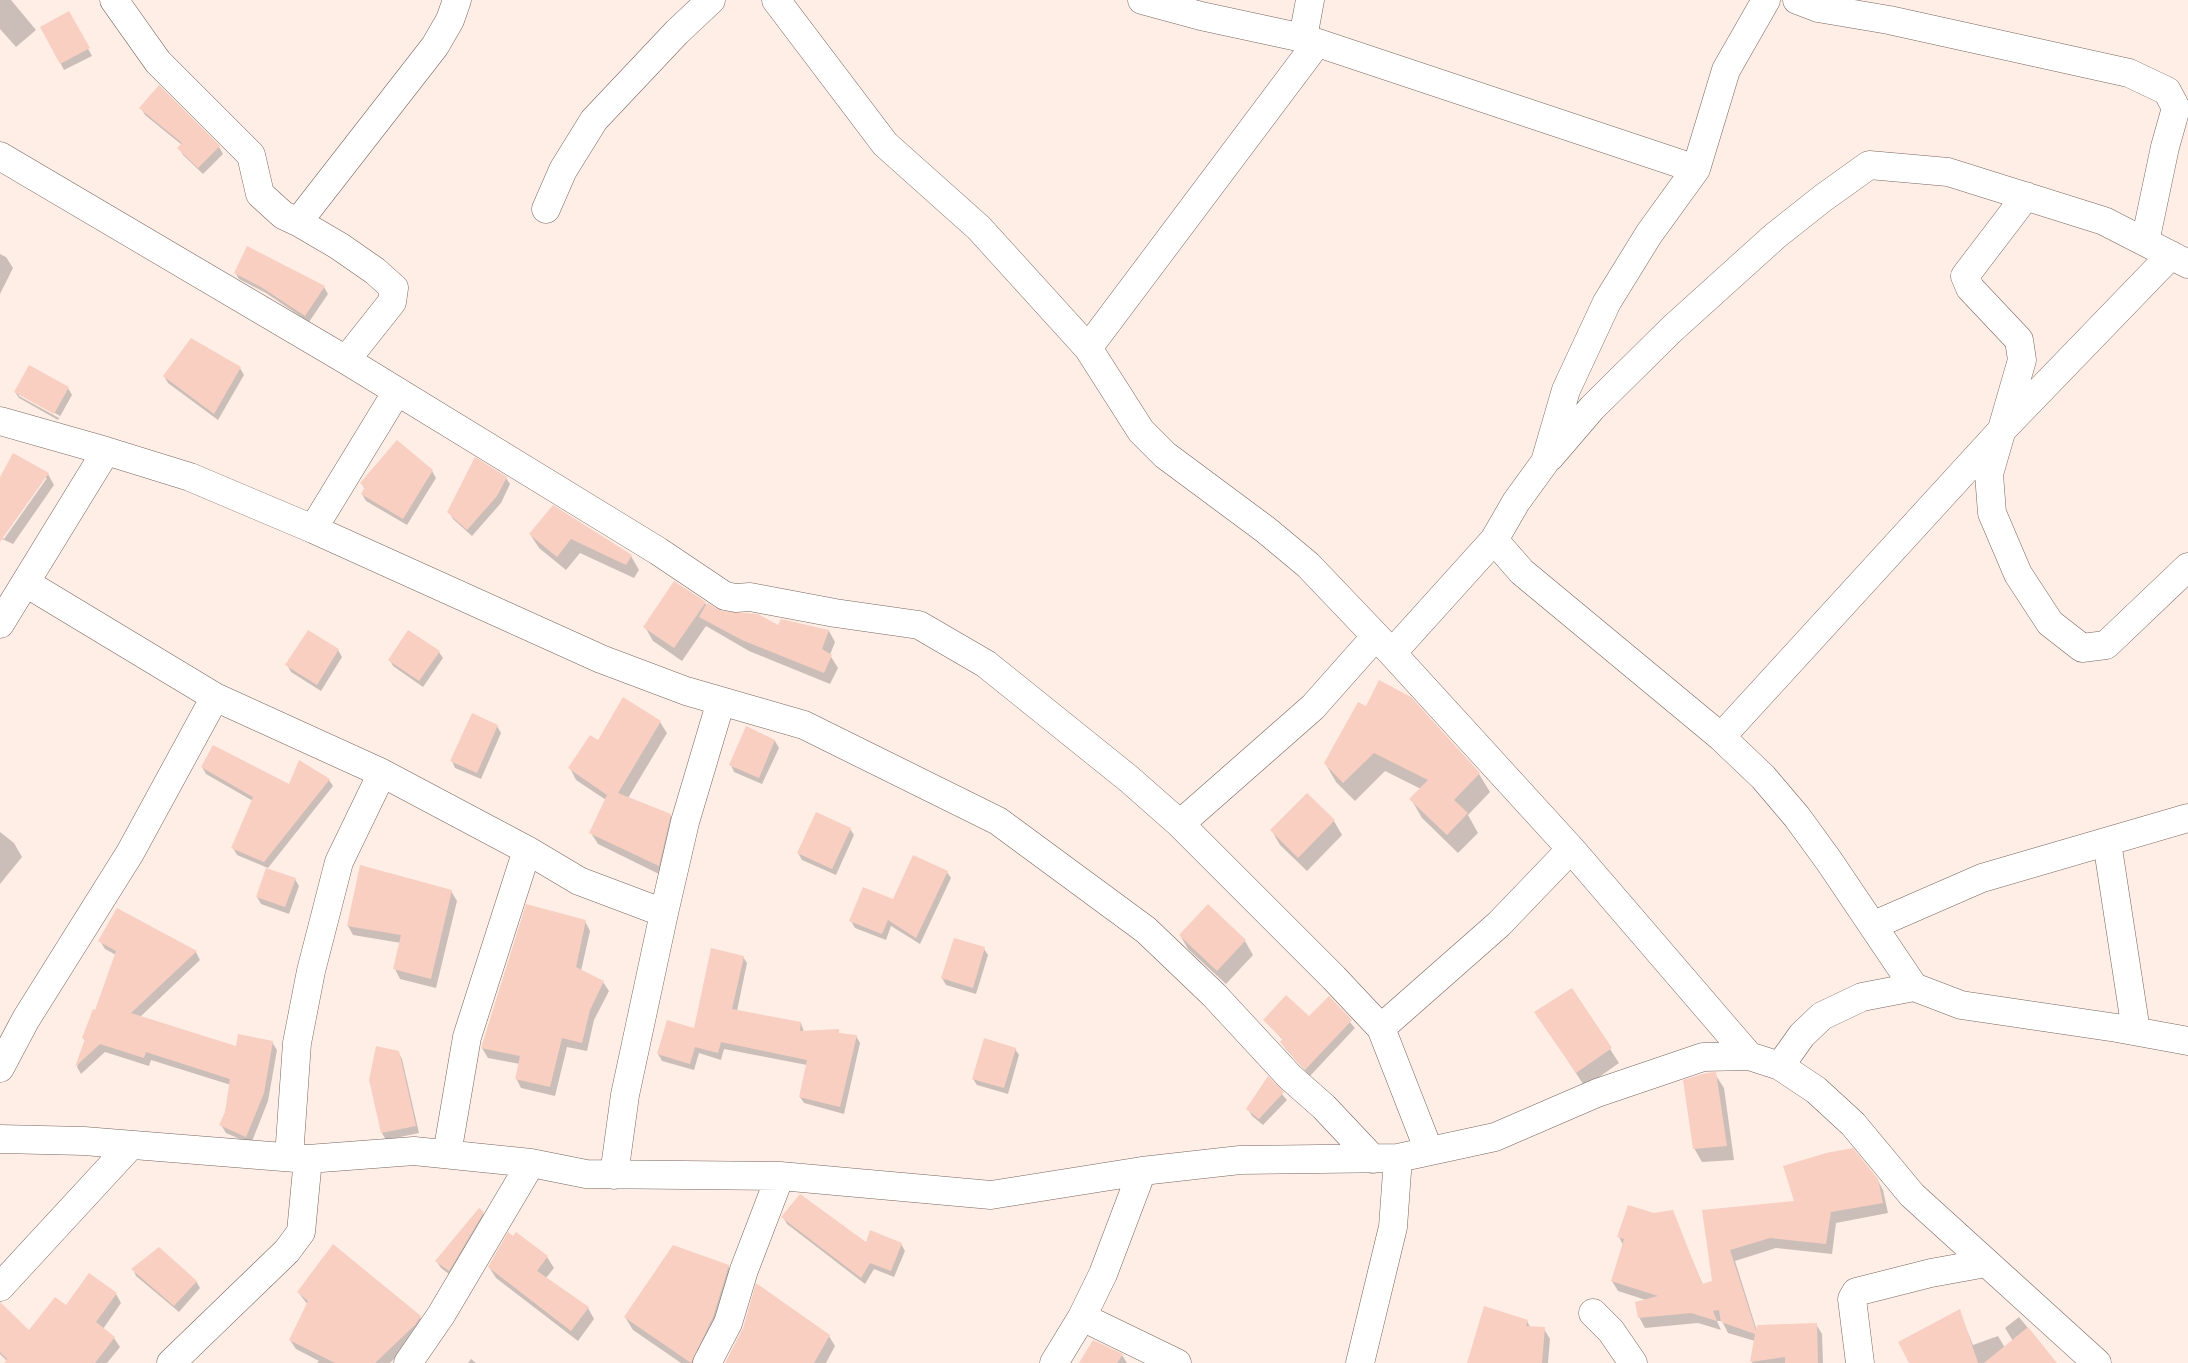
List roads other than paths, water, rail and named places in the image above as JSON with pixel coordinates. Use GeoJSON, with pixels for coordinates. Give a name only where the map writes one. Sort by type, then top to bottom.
{"type":"FeatureCollection","features":[{"type":"Feature","properties":{"kind":"street"},"geometry":{"type":"LineString","coordinates":[[114,0],[158,62],[251,156],[260,194],[283,215],[339,246],[375,271],[394,288],[392,302],[346,360]]}},
{"type":"Feature","properties":{"kind":"street"},"geometry":{"type":"LineString","coordinates":[[298,222],[435,46],[450,20],[457,0]]}},
{"type":"Feature","properties":{"kind":"street"},"geometry":{"type":"LineString","coordinates":[[546,209],[563,170],[594,120],[677,32],[711,0]]}},
{"type":"Feature","properties":{"kind":"street"},"geometry":{"type":"LineString","coordinates":[[776,0],[885,144],[979,228],[1088,348],[1141,431],[1159,449],[1308,565],[1571,849],[1749,1056]]}},
{"type":"Feature","properties":{"kind":"street"},"geometry":{"type":"LineString","coordinates":[[1142,0],[1201,16],[1310,40],[1696,168]]}},
{"type":"Feature","properties":{"kind":"street"},"geometry":{"type":"LineString","coordinates":[[1088,348],[1310,40],[1310,0]]}},
{"type":"Feature","properties":{"kind":"street"},"geometry":{"type":"LineString","coordinates":[[1545,462],[1566,390],[1607,302],[1649,234],[1696,168],[1726,70],[1766,0]]}},
{"type":"Feature","properties":{"kind":"street"},"geometry":{"type":"LineString","coordinates":[[1797,0],[1818,8],[1889,20],[2129,73],[2167,91],[2176,108],[2165,147],[2145,242]]}},
{"type":"Feature","properties":{"kind":"street"},"geometry":{"type":"LineString","coordinates":[[0,156],[346,360],[396,393],[658,551],[725,596],[759,598],[835,613],[919,625],[993,670],[1129,779],[1180,824],[1334,978],[1381,1028],[1429,1151]]}},
{"type":"Feature","properties":{"kind":"street"},"geometry":{"type":"LineString","coordinates":[[1180,824],[1384,645],[1494,540],[1516,502],[1545,462],[1592,408],[1680,323],[1775,236],[1822,198],[1869,165],[1948,172],[2104,221],[2179,259],[2001,431],[1721,737]]}},
{"type":"Feature","properties":{"kind":"street"},"geometry":{"type":"LineString","coordinates":[[2026,196],[1965,276],[1970,288],[2019,340],[2022,360],[1989,474],[1992,514],[2018,574],[2050,623],[2082,648],[2106,645],[2188,567]]}},
{"type":"Feature","properties":{"kind":"street"},"geometry":{"type":"LineString","coordinates":[[313,529],[396,393]]}},
{"type":"Feature","properties":{"kind":"street"},"geometry":{"type":"LineString","coordinates":[[0,421],[190,477],[313,529],[601,659],[686,691],[804,725],[998,821],[1146,930],[1214,996],[1290,1077],[1324,1108],[1386,1158],[1393,1227],[1380,1289],[1360,1363]]}},
{"type":"Feature","properties":{"kind":"street"},"geometry":{"type":"LineString","coordinates":[[0,624],[106,451]]}},
{"type":"Feature","properties":{"kind":"street"},"geometry":{"type":"LineString","coordinates":[[1494,540],[1522,572],[1721,737],[1763,777],[1797,817],[1874,925],[1914,987]]}},
{"type":"Feature","properties":{"kind":"street"},"geometry":{"type":"LineString","coordinates":[[26,583],[215,697],[382,773],[526,850],[579,881],[664,913]]}},
{"type":"Feature","properties":{"kind":"street"},"geometry":{"type":"LineString","coordinates":[[0,1068],[26,1020],[130,853],[215,697]]}},
{"type":"Feature","properties":{"kind":"street"},"geometry":{"type":"LineString","coordinates":[[614,1175],[625,1095],[664,913],[685,822],[722,701]]}},
{"type":"Feature","properties":{"kind":"street"},"geometry":{"type":"LineString","coordinates":[[171,1363],[287,1251],[301,1232],[298,1043],[311,971],[339,862],[382,773]]}},
{"type":"Feature","properties":{"kind":"street"},"geometry":{"type":"LineString","coordinates":[[1874,925],[1982,878],[2188,818]]}},
{"type":"Feature","properties":{"kind":"street"},"geometry":{"type":"LineString","coordinates":[[2107,842],[2136,1031]]}},
{"type":"Feature","properties":{"kind":"street"},"geometry":{"type":"LineString","coordinates":[[1381,1028],[1499,924],[1571,849]]}},
{"type":"Feature","properties":{"kind":"street"},"geometry":{"type":"LineString","coordinates":[[447,1154],[467,1038],[526,850]]}},
{"type":"Feature","properties":{"kind":"street"},"geometry":{"type":"LineString","coordinates":[[1780,1066],[1802,1035],[1822,1016],[1862,997],[1914,987],[1961,1005],[2136,1031],[2188,1041]]}},
{"type":"Feature","properties":{"kind":"street"},"geometry":{"type":"LineString","coordinates":[[0,1139],[131,1144],[299,1158],[414,1150],[531,1163],[586,1174],[780,1176],[991,1195],[1142,1171],[1240,1160],[1386,1158],[1429,1151],[1495,1136],[1597,1094],[1703,1057],[1749,1056],[1780,1066],[1816,1090],[1853,1124],[1912,1195],[2097,1363]]}},
{"type":"Feature","properties":{"kind":"street"},"geometry":{"type":"LineString","coordinates":[[0,1287],[131,1144]]}},
{"type":"Feature","properties":{"kind":"street"},"geometry":{"type":"LineString","coordinates":[[408,1363],[441,1315],[531,1163]]}},
{"type":"Feature","properties":{"kind":"street"},"geometry":{"type":"LineString","coordinates":[[1054,1363],[1082,1317],[1103,1274],[1142,1171]]}},
{"type":"Feature","properties":{"kind":"street"},"geometry":{"type":"LineString","coordinates":[[707,1363],[728,1323],[744,1270],[780,1176]]}},
{"type":"Feature","properties":{"kind":"street"},"geometry":{"type":"LineString","coordinates":[[1860,1363],[1852,1299],[1856,1292],[1931,1273],[1986,1263]]}},
{"type":"Feature","properties":{"kind":"street"},"geometry":{"type":"LineString","coordinates":[[1593,1314],[1611,1331],[1634,1363]]}},
{"type":"Feature","properties":{"kind":"street"},"geometry":{"type":"LineString","coordinates":[[1082,1317],[1177,1363]]}}]}
